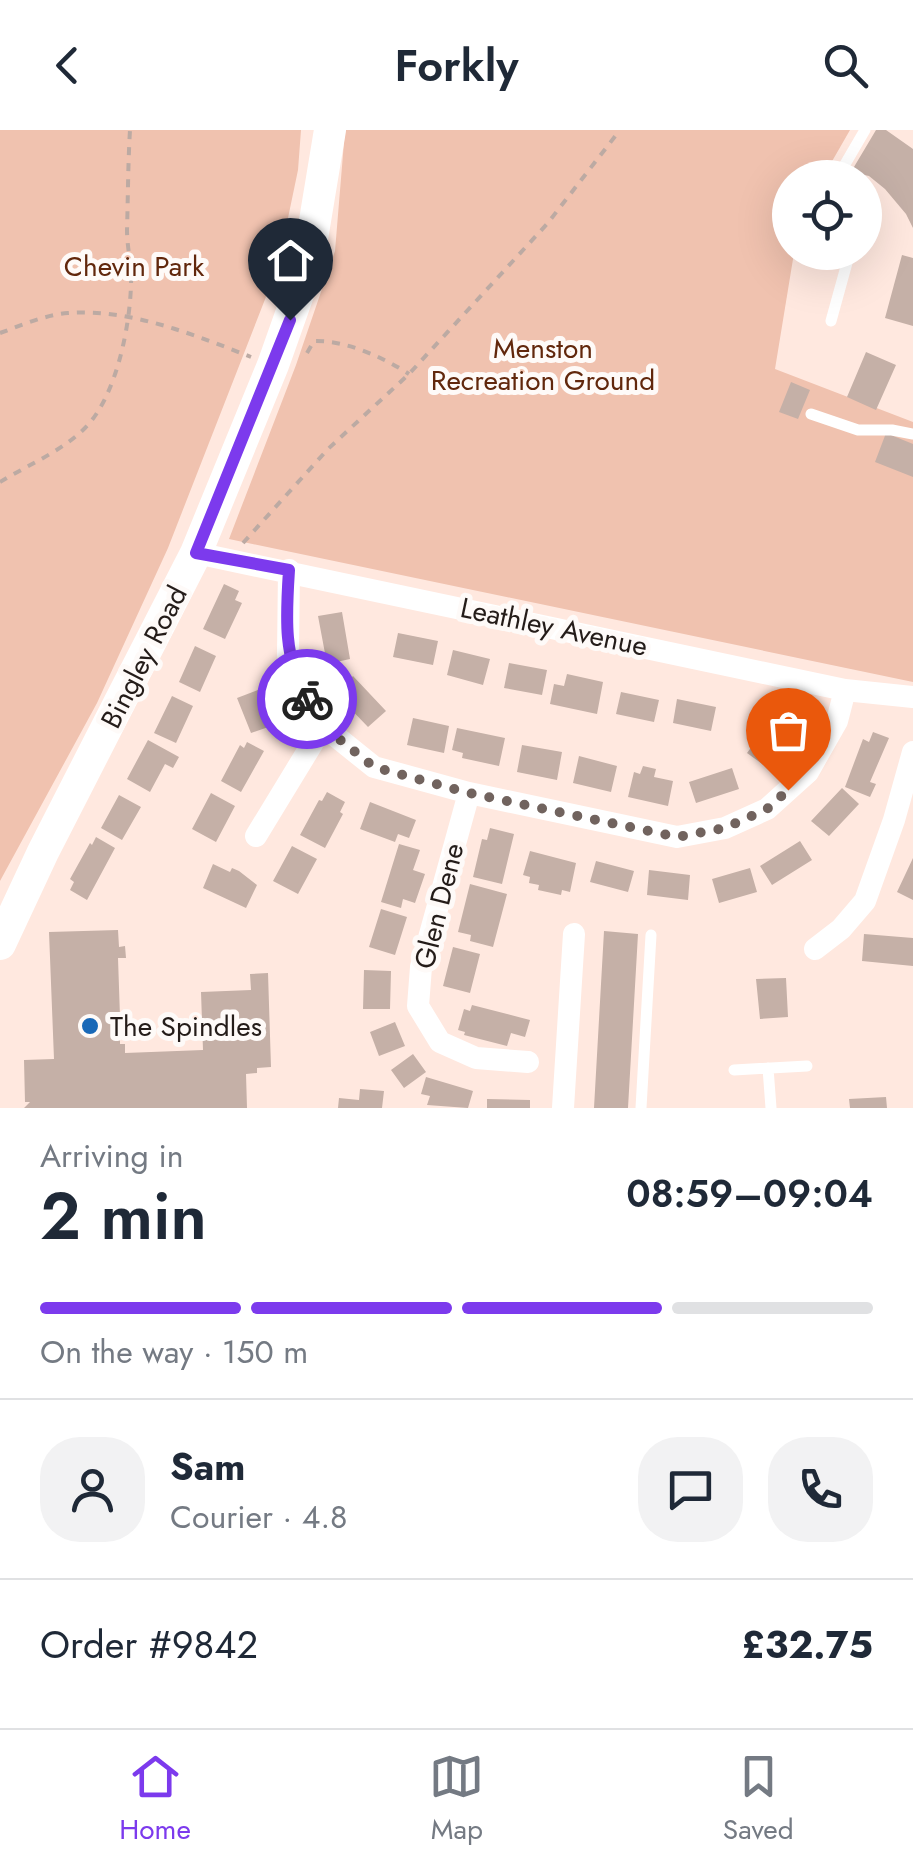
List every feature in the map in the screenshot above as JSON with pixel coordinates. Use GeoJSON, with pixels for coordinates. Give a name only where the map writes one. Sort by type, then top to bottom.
{"type":"FeatureCollection","features":[{"type":"Feature","properties":{"kind":"street","name":"Bingley Road"},"geometry":{"type":"LineString","coordinates":[[0,944],[196,553],[298,298],[330,130]]}},
{"type":"Feature","properties":{"kind":"street","name":"Leathley Avenue"},"geometry":{"type":"LineString","coordinates":[[196,553],[845,690],[913,697]]}},
{"type":"Feature","properties":{"kind":"street"},"geometry":{"type":"LineString","coordinates":[[289,570],[288,655],[323,726],[374,767],[469,793],[677,837],[725,828],[767,809],[808,772],[837,721],[845,690]]}},
{"type":"Feature","properties":{"kind":"street"},"geometry":{"type":"LineString","coordinates":[[256,836],[323,726]]}},
{"type":"Feature","properties":{"kind":"street"},"geometry":{"type":"LineString","coordinates":[[815,949],[841,929],[865,901],[913,752]]}},
{"type":"Feature","properties":{"kind":"street","name":"Glen Dene"},"geometry":{"type":"LineString","coordinates":[[469,793],[421,967],[418,1006],[440,1042],[476,1058],[528,1063]]}},
{"type":"Feature","properties":{"kind":"street"},"geometry":{"type":"LineString","coordinates":[[564,1108],[574,934]]}},
{"type":"Feature","properties":{"kind":"lane"},"geometry":{"type":"LineString","coordinates":[[848,160],[865,130]]}},
{"type":"Feature","properties":{"kind":"lane"},"geometry":{"type":"LineString","coordinates":[[832,321],[845,270]]}},
{"type":"Feature","properties":{"kind":"lane"},"geometry":{"type":"LineString","coordinates":[[811,414],[858,430],[913,434]]}},
{"type":"Feature","properties":{"kind":"lane"},"geometry":{"type":"LineString","coordinates":[[641,1108],[651,935]]}},
{"type":"Feature","properties":{"kind":"lane"},"geometry":{"type":"LineString","coordinates":[[734,1070],[808,1066]]}},
{"type":"Feature","properties":{"kind":"lane"},"geometry":{"type":"LineString","coordinates":[[768,1068],[771,1108]]}},
{"type":"Feature","properties":{"kind":"path"},"geometry":{"type":"LineString","coordinates":[[0,482],[74,438],[88,424],[101,404],[122,353],[132,280],[127,234],[130,130]]}},
{"type":"Feature","properties":{"kind":"path"},"geometry":{"type":"LineString","coordinates":[[230,560],[250,532],[328,449],[409,374],[547,224],[620,130]]}},
{"type":"Feature","properties":{"kind":"path"},"geometry":{"type":"LineString","coordinates":[[0,333],[66,313],[129,318],[255,359]]}},
{"type":"Feature","properties":{"kind":"path"},"geometry":{"type":"LineString","coordinates":[[307,354],[314,341],[329,340],[394,364],[409,374]]}},
{"type":"Feature","properties":{"kind":"green space","name":"Chevin Park"},"geometry":{"type":"Polygon","coordinates":[[[0,130],[301,130],[298,170],[278,266],[168,548],[97,703],[0,881],[0,130]]]}},
{"type":"Feature","properties":{"kind":"green space","name":"Menston Recreation Ground"},"geometry":{"type":"Polygon","coordinates":[[[345,130],[850,130],[833,160],[772,160],[772,270],[791,270],[775,369],[913,422],[913,682],[229,539],[335,251],[345,130]]]}},
{"type":"Feature","properties":{"kind":"building"},"geometry":{"type":"Polygon","coordinates":[[[876,130],[886,130],[913,149],[913,228],[882,187],[882,160],[858,160],[876,130]]]}},
{"type":"Feature","properties":{"kind":"building"},"geometry":{"type":"Polygon","coordinates":[[[902,255],[913,258],[913,326],[885,318],[902,255]]]}},
{"type":"Feature","properties":{"kind":"building"},"geometry":{"type":"Polygon","coordinates":[[[866,352],[896,365],[876,410],[847,397],[866,352]]]}},
{"type":"Feature","properties":{"kind":"building"},"geometry":{"type":"Polygon","coordinates":[[[791,382],[810,390],[798,419],[779,412],[791,382]]]}},
{"type":"Feature","properties":{"kind":"building"},"geometry":{"type":"Polygon","coordinates":[[[886,433],[913,444],[913,477],[875,462],[886,433]]]}},
{"type":"Feature","properties":{"kind":"building"},"geometry":{"type":"Polygon","coordinates":[[[224,584],[239,591],[235,600],[242,603],[225,639],[203,629],[224,584]]]}},
{"type":"Feature","properties":{"kind":"building"},"geometry":{"type":"Polygon","coordinates":[[[342,612],[350,659],[327,664],[318,616],[342,612]]]}},
{"type":"Feature","properties":{"kind":"building"},"geometry":{"type":"Polygon","coordinates":[[[398,633],[438,641],[433,665],[393,657],[398,633]]]}},
{"type":"Feature","properties":{"kind":"building"},"geometry":{"type":"Polygon","coordinates":[[[195,646],[216,656],[200,692],[179,682],[195,646]]]}},
{"type":"Feature","properties":{"kind":"building"},"geometry":{"type":"Polygon","coordinates":[[[453,650],[490,659],[483,685],[447,675],[453,650]]]}},
{"type":"Feature","properties":{"kind":"building"},"geometry":{"type":"Polygon","coordinates":[[[509,663],[547,670],[542,695],[504,688],[509,663]]]}},
{"type":"Feature","properties":{"kind":"building"},"geometry":{"type":"Polygon","coordinates":[[[567,674],[603,682],[597,714],[550,704],[554,684],[564,686],[567,674]]]}},
{"type":"Feature","properties":{"kind":"building"},"geometry":{"type":"Polygon","coordinates":[[[353,676],[386,711],[368,727],[343,701],[347,697],[340,689],[353,676]]]}},
{"type":"Feature","properties":{"kind":"building"},"geometry":{"type":"Polygon","coordinates":[[[263,688],[277,724],[251,733],[237,698],[263,688]]]}},
{"type":"Feature","properties":{"kind":"building"},"geometry":{"type":"Polygon","coordinates":[[[621,692],[659,700],[654,722],[616,714],[621,692]]]}},
{"type":"Feature","properties":{"kind":"building"},"geometry":{"type":"Polygon","coordinates":[[[172,696],[193,706],[176,743],[154,733],[172,696]]]}},
{"type":"Feature","properties":{"kind":"building"},"geometry":{"type":"Polygon","coordinates":[[[677,699],[716,707],[711,731],[673,723],[677,699]]]}},
{"type":"Feature","properties":{"kind":"building"},"geometry":{"type":"Polygon","coordinates":[[[413,718],[449,726],[444,753],[407,745],[413,718]]]}},
{"type":"Feature","properties":{"kind":"building"},"geometry":{"type":"Polygon","coordinates":[[[773,718],[791,732],[765,766],[747,753],[773,718]]]}},
{"type":"Feature","properties":{"kind":"building"},"geometry":{"type":"Polygon","coordinates":[[[457,728],[505,738],[499,766],[462,758],[463,753],[452,750],[457,728]]]}},
{"type":"Feature","properties":{"kind":"building"},"geometry":{"type":"Polygon","coordinates":[[[873,732],[889,738],[870,782],[876,784],[870,797],[845,787],[863,739],[869,742],[873,732]]]}},
{"type":"Feature","properties":{"kind":"building"},"geometry":{"type":"Polygon","coordinates":[[[148,740],[179,757],[173,768],[165,764],[150,792],[127,779],[148,740]]]}},
{"type":"Feature","properties":{"kind":"building"},"geometry":{"type":"Polygon","coordinates":[[[247,742],[264,751],[241,792],[221,781],[240,745],[244,748],[247,742]]]}},
{"type":"Feature","properties":{"kind":"building"},"geometry":{"type":"Polygon","coordinates":[[[522,745],[562,752],[557,780],[517,772],[522,745]]]}},
{"type":"Feature","properties":{"kind":"building"},"geometry":{"type":"Polygon","coordinates":[[[579,756],[617,766],[611,792],[573,783],[579,756]]]}},
{"type":"Feature","properties":{"kind":"building"},"geometry":{"type":"Polygon","coordinates":[[[643,766],[656,769],[654,777],[673,781],[668,806],[628,797],[634,772],[640,774],[643,766]]]}},
{"type":"Feature","properties":{"kind":"building"},"geometry":{"type":"Polygon","coordinates":[[[732,768],[739,789],[696,803],[689,782],[732,768]]]}},
{"type":"Feature","properties":{"kind":"building"},"geometry":{"type":"Polygon","coordinates":[[[842,788],[859,804],[829,836],[811,821],[842,788]]]}},
{"type":"Feature","properties":{"kind":"building"},"geometry":{"type":"Polygon","coordinates":[[[327,792],[345,802],[325,848],[300,835],[327,792]]]}},
{"type":"Feature","properties":{"kind":"building"},"geometry":{"type":"Polygon","coordinates":[[[211,793],[235,806],[216,842],[192,829],[211,793]]]}},
{"type":"Feature","properties":{"kind":"building"},"geometry":{"type":"Polygon","coordinates":[[[119,795],[141,807],[122,840],[101,828],[119,795]]]}},
{"type":"Feature","properties":{"kind":"building"},"geometry":{"type":"Polygon","coordinates":[[[370,802],[416,820],[409,838],[398,834],[395,842],[360,829],[370,802]]]}},
{"type":"Feature","properties":{"kind":"building"},"geometry":{"type":"Polygon","coordinates":[[[490,828],[514,834],[502,884],[473,877],[482,839],[487,840],[490,828]]]}},
{"type":"Feature","properties":{"kind":"building"},"geometry":{"type":"Polygon","coordinates":[[[96,837],[115,848],[87,900],[70,890],[74,882],[70,879],[96,837]]]}},
{"type":"Feature","properties":{"kind":"building"},"geometry":{"type":"Polygon","coordinates":[[[800,841],[812,860],[772,885],[760,866],[800,841]]]}},
{"type":"Feature","properties":{"kind":"building"},"geometry":{"type":"Polygon","coordinates":[[[399,844],[420,850],[413,870],[425,874],[415,903],[403,899],[401,908],[381,902],[399,844]]]}},
{"type":"Feature","properties":{"kind":"building"},"geometry":{"type":"Polygon","coordinates":[[[292,846],[317,859],[298,894],[273,881],[292,846]]]}},
{"type":"Feature","properties":{"kind":"building"},"geometry":{"type":"Polygon","coordinates":[[[530,851],[576,863],[570,892],[562,890],[561,895],[538,890],[539,885],[529,883],[530,877],[523,875],[530,851]]]}},
{"type":"Feature","properties":{"kind":"building"},"geometry":{"type":"Polygon","coordinates":[[[913,858],[913,900],[897,892],[913,858]]]}},
{"type":"Feature","properties":{"kind":"building"},"geometry":{"type":"Polygon","coordinates":[[[596,861],[634,871],[628,892],[590,882],[596,861]]]}},
{"type":"Feature","properties":{"kind":"building"},"geometry":{"type":"Polygon","coordinates":[[[213,864],[230,872],[232,868],[239,871],[257,885],[246,908],[203,888],[213,864]]]}},
{"type":"Feature","properties":{"kind":"building"},"geometry":{"type":"Polygon","coordinates":[[[750,868],[757,892],[719,903],[712,879],[750,868]]]}},
{"type":"Feature","properties":{"kind":"building"},"geometry":{"type":"Polygon","coordinates":[[[649,870],[690,875],[688,900],[647,895],[649,870]]]}},
{"type":"Feature","properties":{"kind":"building"},"geometry":{"type":"Polygon","coordinates":[[[470,884],[507,894],[493,947],[470,941],[471,935],[458,932],[470,884]]]}},
{"type":"Feature","properties":{"kind":"building"},"geometry":{"type":"Polygon","coordinates":[[[381,909],[407,917],[395,955],[369,947],[381,909]]]}},
{"type":"Feature","properties":{"kind":"building","name":"The Spindles"},"geometry":{"type":"Polygon","coordinates":[[[118,930],[119,947],[125,946],[126,958],[118,958],[120,1017],[127,1017],[127,1035],[120,1035],[125,1053],[203,1050],[201,992],[251,990],[250,974],[268,973],[271,1067],[246,1074],[247,1108],[24,1108],[30,1102],[25,1102],[24,1060],[54,1059],[49,932],[118,930]]]}},
{"type":"Feature","properties":{"kind":"building"},"geometry":{"type":"Polygon","coordinates":[[[604,931],[638,934],[628,1108],[594,1108],[604,931]]]}},
{"type":"Feature","properties":{"kind":"building"},"geometry":{"type":"Polygon","coordinates":[[[864,934],[913,938],[913,966],[862,961],[864,934]]]}},
{"type":"Feature","properties":{"kind":"building"},"geometry":{"type":"Polygon","coordinates":[[[453,947],[480,954],[470,993],[443,986],[453,947]]]}},
{"type":"Feature","properties":{"kind":"building"},"geometry":{"type":"Polygon","coordinates":[[[364,970],[391,971],[390,1009],[363,1009],[364,970]]]}},
{"type":"Feature","properties":{"kind":"building"},"geometry":{"type":"Polygon","coordinates":[[[786,978],[788,1017],[760,1019],[756,979],[786,978]]]}},
{"type":"Feature","properties":{"kind":"building"},"geometry":{"type":"Polygon","coordinates":[[[472,1005],[530,1020],[525,1037],[511,1033],[507,1046],[464,1035],[458,1030],[464,1009],[470,1011],[472,1005]]]}},
{"type":"Feature","properties":{"kind":"building"},"geometry":{"type":"Polygon","coordinates":[[[395,1022],[405,1046],[379,1056],[370,1032],[395,1022]]]}},
{"type":"Feature","properties":{"kind":"building"},"geometry":{"type":"Polygon","coordinates":[[[413,1054],[426,1072],[404,1088],[391,1070],[413,1054]]]}},
{"type":"Feature","properties":{"kind":"building"},"geometry":{"type":"Polygon","coordinates":[[[426,1077],[473,1091],[468,1108],[427,1105],[430,1096],[421,1094],[426,1077]]]}},
{"type":"Feature","properties":{"kind":"building"},"geometry":{"type":"Polygon","coordinates":[[[360,1089],[384,1091],[382,1108],[338,1108],[339,1098],[359,1100],[360,1089]]]}},
{"type":"Feature","properties":{"kind":"building"},"geometry":{"type":"Polygon","coordinates":[[[886,1097],[887,1108],[850,1108],[849,1099],[886,1097]]]}},
{"type":"Feature","properties":{"kind":"building"},"geometry":{"type":"Polygon","coordinates":[[[487,1099],[530,1100],[530,1108],[487,1108],[487,1099]]]}},
{"type":"Feature","properties":{"kind":"way so far"},"geometry":{"type":"LineString","coordinates":[[307,699],[323,726],[374,767],[469,793],[677,837],[725,828],[767,809],[788,790]]}},
{"type":"Feature","properties":{"kind":"place","name":"The Spindles"},"geometry":{"type":"Point","coordinates":[90,1026]}},
{"type":"Feature","properties":{"kind":"route"},"geometry":{"type":"LineString","coordinates":[[290,320],[196,553],[289,570],[288,655],[307,699]]}}]}
